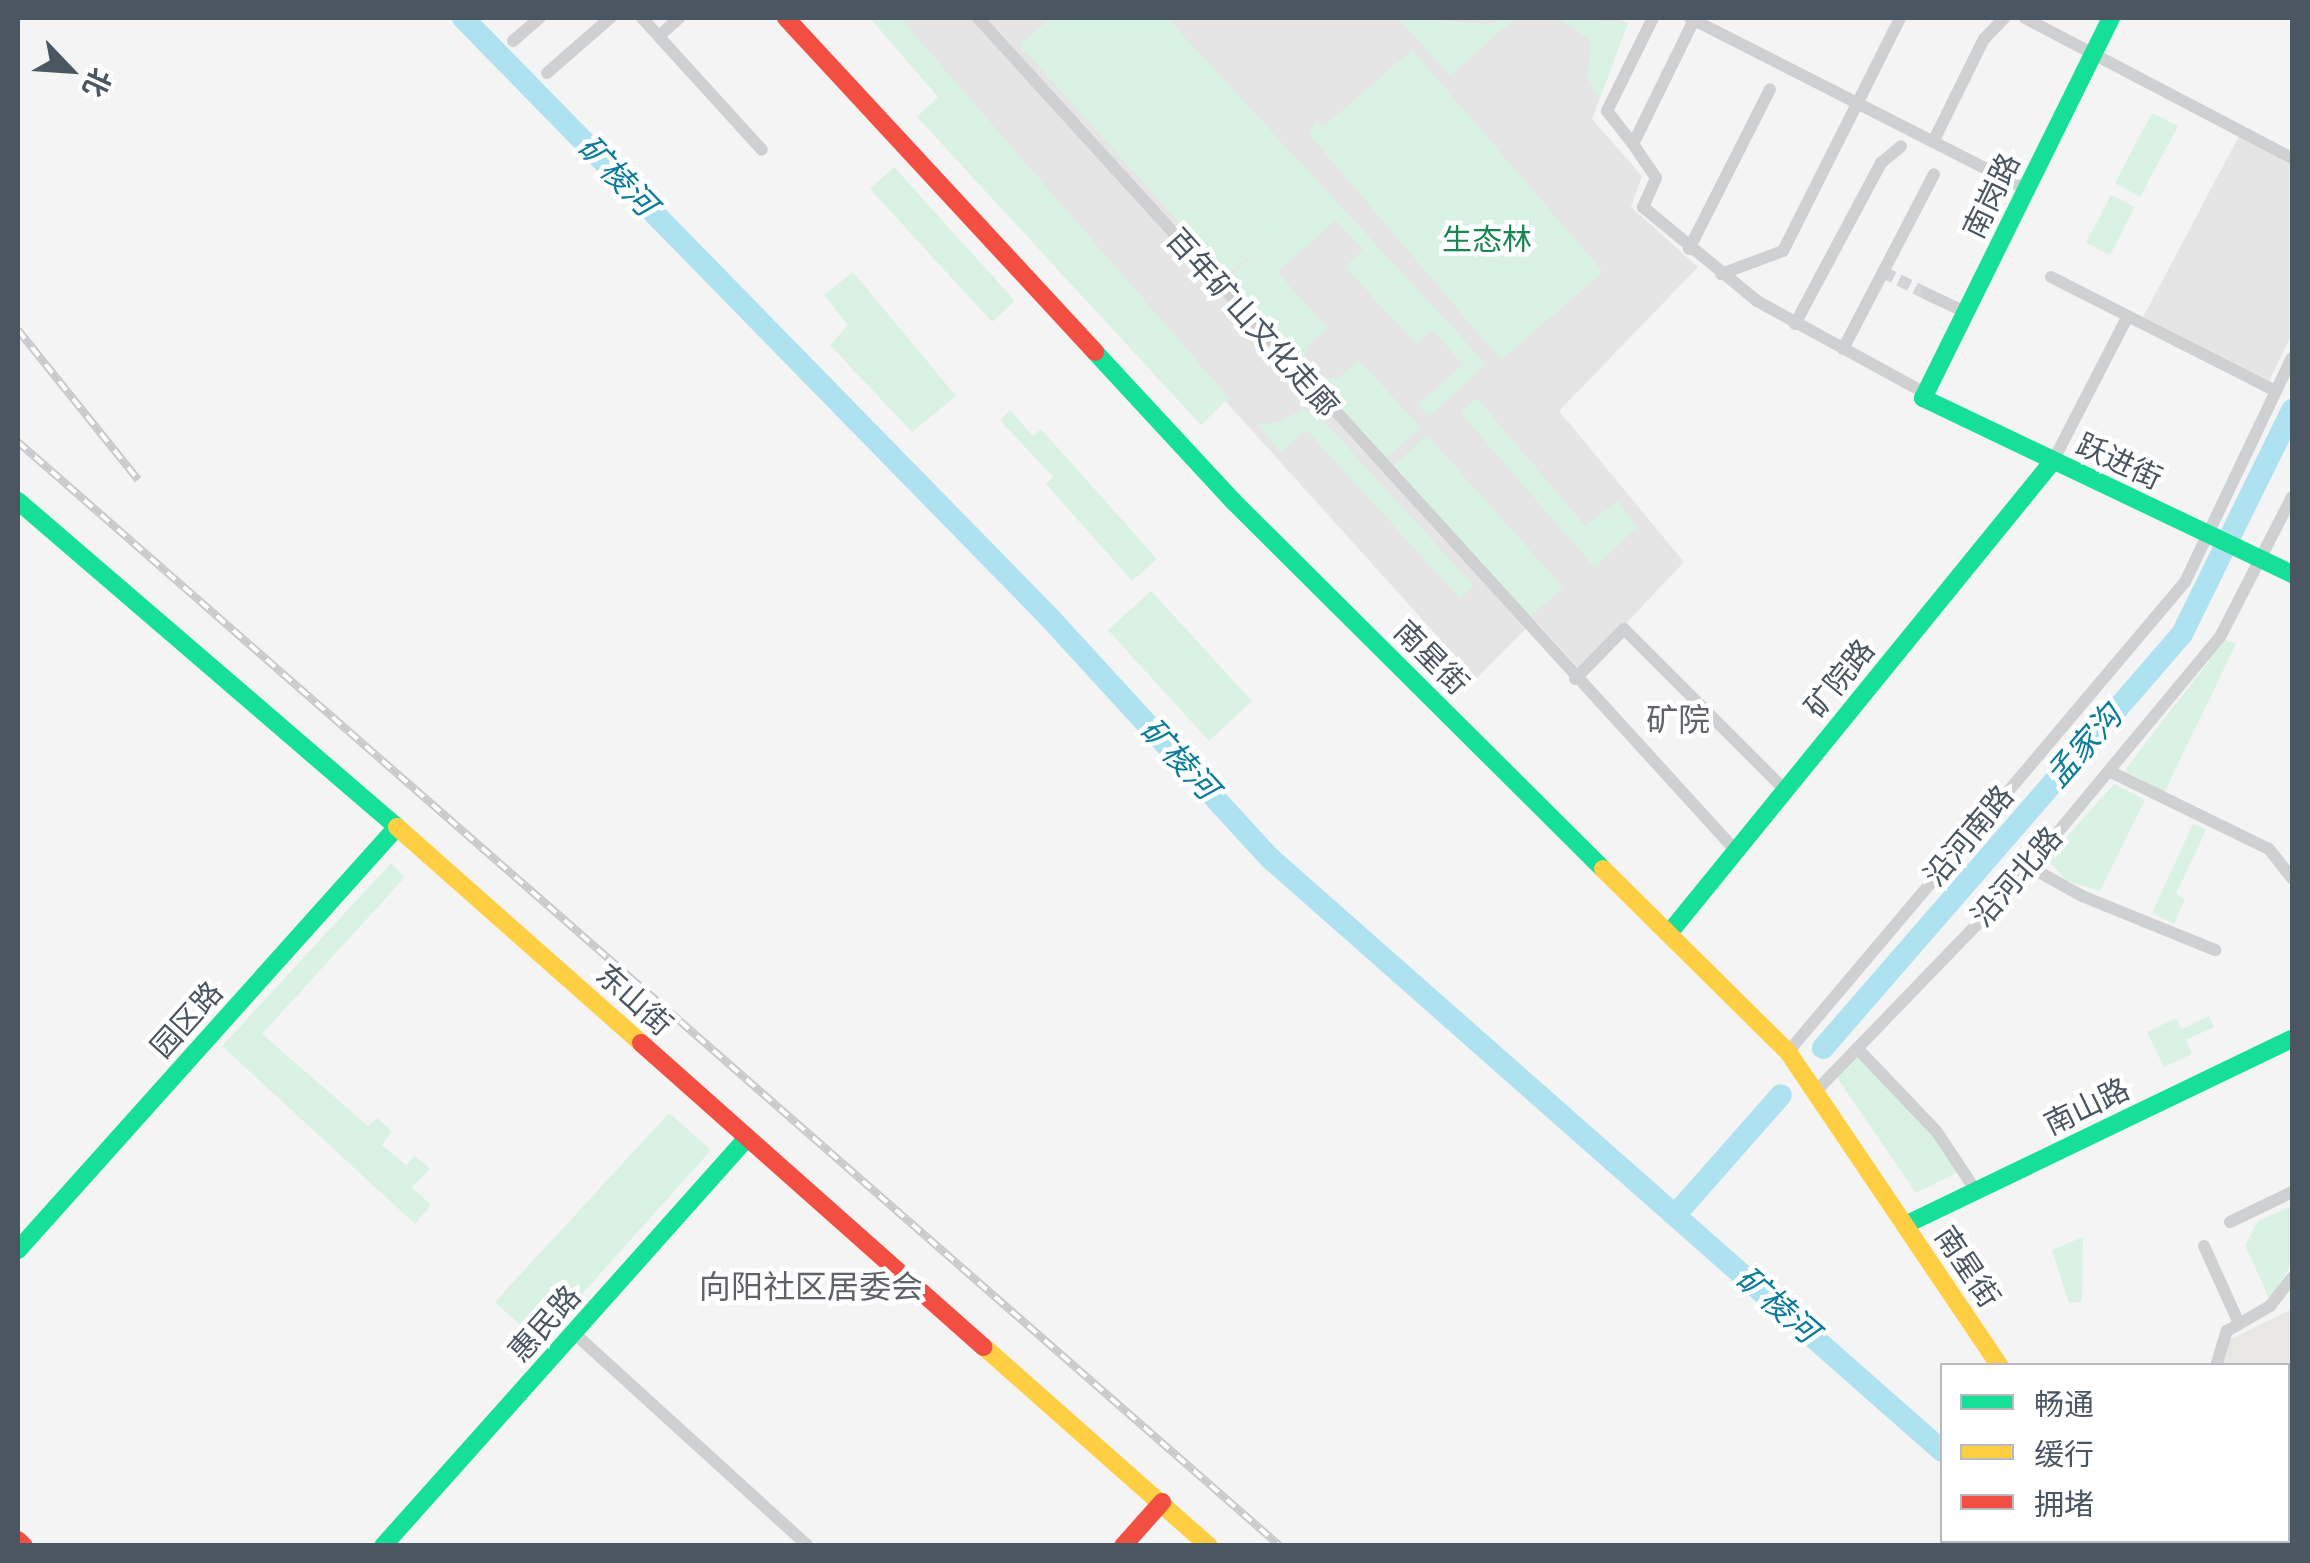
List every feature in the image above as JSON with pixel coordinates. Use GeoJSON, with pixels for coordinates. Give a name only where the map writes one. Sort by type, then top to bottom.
{"type":"FeatureCollection","features":[{"type":"Feature","properties":{"kind":"main road","name":"南星街"},"geometry":{"type":"LineString","coordinates":[[786,18],[1233,500],[1788,1052],[1998,1363]]}},
{"type":"Feature","properties":{"kind":"main road","name":"南岗路"},"geometry":{"type":"LineString","coordinates":[[1924,396],[2112,18]]}},
{"type":"Feature","properties":{"kind":"main road","name":"跃进街"},"geometry":{"type":"LineString","coordinates":[[1924,396],[2292,574]]}},
{"type":"Feature","properties":{"kind":"main road","name":"矿院路"},"geometry":{"type":"LineString","coordinates":[[1670,932],[2053,461]]}},
{"type":"Feature","properties":{"kind":"main road","name":"东山街"},"geometry":{"type":"LineString","coordinates":[[18,501],[397,827],[1208,1546]]}},
{"type":"Feature","properties":{"kind":"main road","name":"园区路"},"geometry":{"type":"LineString","coordinates":[[18,1250],[397,827]]}},
{"type":"Feature","properties":{"kind":"main road","name":"南山路"},"geometry":{"type":"LineString","coordinates":[[1905,1225],[2292,1040]]}},
{"type":"Feature","properties":{"kind":"main road","name":"惠民路"},"geometry":{"type":"LineString","coordinates":[[383,1546],[746,1138]]}},
{"type":"Feature","properties":{"kind":"main road"},"geometry":{"type":"LineString","coordinates":[[1123,1546],[1162,1502]]}},
{"type":"Feature","properties":{"kind":"main road"},"geometry":{"type":"LineString","coordinates":[[18,1540],[24,1546]]}},
{"type":"Feature","properties":{"kind":"street"},"geometry":{"type":"LineString","coordinates":[[513,41],[539,18]]}},
{"type":"Feature","properties":{"kind":"street"},"geometry":{"type":"LineString","coordinates":[[546,73],[610,18]]}},
{"type":"Feature","properties":{"kind":"street"},"geometry":{"type":"LineString","coordinates":[[642,18],[762,150]]}},
{"type":"Feature","properties":{"kind":"street"},"geometry":{"type":"LineString","coordinates":[[658,36],[679,18]]}},
{"type":"Feature","properties":{"kind":"street","name":"百年矿山文化走廊"},"geometry":{"type":"LineString","coordinates":[[978,18],[1527,627],[1736,852]]}},
{"type":"Feature","properties":{"kind":"street"},"geometry":{"type":"LineString","coordinates":[[1653,18],[1607,112],[1656,178],[1643,207],[1721,274],[1795,324],[1924,396]]}},
{"type":"Feature","properties":{"kind":"street"},"geometry":{"type":"LineString","coordinates":[[1721,274],[1783,251],[1900,18]]}},
{"type":"Feature","properties":{"kind":"street"},"geometry":{"type":"LineString","coordinates":[[1933,142],[1984,39],[2004,18]]}},
{"type":"Feature","properties":{"kind":"street"},"geometry":{"type":"LineString","coordinates":[[2025,18],[2292,158]]}},
{"type":"Feature","properties":{"kind":"street"},"geometry":{"type":"LineString","coordinates":[[1632,144],[1692,19],[2026,190]]}},
{"type":"Feature","properties":{"kind":"street"},"geometry":{"type":"LineString","coordinates":[[1689,249],[1770,89]]}},
{"type":"Feature","properties":{"kind":"street"},"geometry":{"type":"LineString","coordinates":[[1795,324],[1881,163],[1901,146]]}},
{"type":"Feature","properties":{"kind":"street"},"geometry":{"type":"LineString","coordinates":[[1843,349],[1934,174]]}},
{"type":"Feature","properties":{"kind":"street"},"geometry":{"type":"LineString","coordinates":[[2051,277],[2276,391]]}},
{"type":"Feature","properties":{"kind":"street"},"geometry":{"type":"LineString","coordinates":[[1927,294],[1965,312]]}},
{"type":"Feature","properties":{"kind":"street"},"geometry":{"type":"LineString","coordinates":[[2053,461],[2128,316]]}},
{"type":"Feature","properties":{"kind":"street","name":"沿河南路"},"geometry":{"type":"LineString","coordinates":[[1788,1052],[2162,612],[2211,536],[2292,358]]}},
{"type":"Feature","properties":{"kind":"street","name":"沿河北路"},"geometry":{"type":"LineString","coordinates":[[1817,1090],[2030,866],[2225,631],[2292,498]]}},
{"type":"Feature","properties":{"kind":"street"},"geometry":{"type":"LineString","coordinates":[[1575,678],[1624,629],[1786,790]]}},
{"type":"Feature","properties":{"kind":"street"},"geometry":{"type":"LineString","coordinates":[[2109,771],[2268,849],[2292,878]]}},
{"type":"Feature","properties":{"kind":"street"},"geometry":{"type":"LineString","coordinates":[[2030,866],[2082,896],[2215,950]]}},
{"type":"Feature","properties":{"kind":"street"},"geometry":{"type":"LineString","coordinates":[[1857,1048],[1937,1132],[1976,1191]]}},
{"type":"Feature","properties":{"kind":"street"},"geometry":{"type":"LineString","coordinates":[[2230,1222],[2292,1192]]}},
{"type":"Feature","properties":{"kind":"street"},"geometry":{"type":"LineString","coordinates":[[2204,1246],[2238,1321]]}},
{"type":"Feature","properties":{"kind":"street"},"geometry":{"type":"LineString","coordinates":[[2217,1363],[2227,1331],[2238,1321],[2270,1306],[2292,1278]]}},
{"type":"Feature","properties":{"kind":"street"},"geometry":{"type":"LineString","coordinates":[[574,1333],[808,1546]]}},
{"type":"Feature","properties":{"kind":"shaded area"},"geometry":{"type":"Polygon","coordinates":[[[880,18],[1617,18],[1628,23],[1592,119],[1642,176],[1631,207],[1698,267],[1559,411],[1684,562],[1581,671],[1535,620],[1476,679],[880,18]]]}},
{"type":"Feature","properties":{"kind":"shaded area"},"geometry":{"type":"Polygon","coordinates":[[[2239,136],[2292,165],[2292,334],[2269,381],[2143,317],[2239,136]]]}},
{"type":"Feature","properties":{"kind":"shaded area"},"geometry":{"type":"Polygon","coordinates":[[[2292,1309],[2292,1476],[2290,1363],[2221,1363],[2225,1342],[2292,1309]]]}},
{"type":"Feature","properties":{"kind":"green space"},"geometry":{"type":"Polygon","coordinates":[[[870,18],[900,18],[1229,398],[1201,425],[917,117],[938,97],[870,18]]]}},
{"type":"Feature","properties":{"kind":"green space"},"geometry":{"type":"Polygon","coordinates":[[[1051,18],[1167,18],[1486,364],[1429,417],[1418,405],[1463,364],[1432,330],[1416,344],[1345,267],[1363,250],[1336,220],[1277,272],[1328,328],[1308,346],[1300,368],[1223,283],[1292,219],[1227,276],[1020,45],[1051,18]]]}},
{"type":"Feature","properties":{"kind":"green space"},"geometry":{"type":"Polygon","coordinates":[[[1398,18],[1487,24],[1515,18],[1450,76],[1398,18]]]}},
{"type":"Feature","properties":{"kind":"green space"},"geometry":{"type":"Polygon","coordinates":[[[1559,18],[1628,23],[1599,99],[1588,78],[1590,40],[1559,18]]]}},
{"type":"Feature","properties":{"kind":"green space","name":"生态林"},"geometry":{"type":"Polygon","coordinates":[[[1412,50],[1603,272],[1501,360],[1309,134],[1316,121],[1323,127],[1412,50]]]}},
{"type":"Feature","properties":{"kind":"green space"},"geometry":{"type":"Polygon","coordinates":[[[2152,113],[2178,126],[2140,197],[2115,183],[2152,113]]]}},
{"type":"Feature","properties":{"kind":"green space"},"geometry":{"type":"Polygon","coordinates":[[[894,167],[1015,301],[992,322],[870,189],[894,167]]]}},
{"type":"Feature","properties":{"kind":"green space"},"geometry":{"type":"Polygon","coordinates":[[[2111,195],[2135,207],[2110,255],[2086,243],[2111,195]]]}},
{"type":"Feature","properties":{"kind":"green space"},"geometry":{"type":"Polygon","coordinates":[[[853,272],[956,396],[912,432],[830,345],[848,325],[824,295],[853,272]]]}},
{"type":"Feature","properties":{"kind":"green space"},"geometry":{"type":"Polygon","coordinates":[[[1358,360],[1421,427],[1383,461],[1312,383],[1317,377],[1337,379],[1358,360]]]}},
{"type":"Feature","properties":{"kind":"green space"},"geometry":{"type":"Polygon","coordinates":[[[1477,398],[1585,526],[1618,501],[1637,527],[1595,568],[1460,412],[1477,398]]]}},
{"type":"Feature","properties":{"kind":"green space"},"geometry":{"type":"Polygon","coordinates":[[[1304,409],[1319,416],[1474,586],[1460,599],[1307,430],[1280,452],[1257,424],[1276,423],[1304,409]]]}},
{"type":"Feature","properties":{"kind":"green space"},"geometry":{"type":"Polygon","coordinates":[[[1010,410],[1033,436],[1041,429],[1157,559],[1132,581],[1046,484],[1053,477],[1000,420],[1010,410]]]}},
{"type":"Feature","properties":{"kind":"green space"},"geometry":{"type":"Polygon","coordinates":[[[1427,435],[1563,587],[1525,621],[1389,470],[1427,435]]]}},
{"type":"Feature","properties":{"kind":"green space"},"geometry":{"type":"Polygon","coordinates":[[[1151,591],[1252,701],[1209,741],[1108,630],[1151,591]]]}},
{"type":"Feature","properties":{"kind":"green space"},"geometry":{"type":"Polygon","coordinates":[[[2225,640],[2236,644],[2164,793],[2125,770],[2225,640]]]}},
{"type":"Feature","properties":{"kind":"green space"},"geometry":{"type":"Polygon","coordinates":[[[2114,784],[2145,800],[2100,891],[2067,881],[2047,859],[2114,784]]]}},
{"type":"Feature","properties":{"kind":"green space"},"geometry":{"type":"Polygon","coordinates":[[[2193,824],[2206,830],[2176,894],[2185,899],[2174,924],[2152,913],[2193,824]]]}},
{"type":"Feature","properties":{"kind":"green space"},"geometry":{"type":"Polygon","coordinates":[[[391,863],[405,877],[262,1034],[368,1126],[377,1118],[392,1131],[382,1145],[406,1165],[415,1156],[430,1169],[412,1187],[431,1205],[415,1224],[222,1046],[391,863]]]}},
{"type":"Feature","properties":{"kind":"green space"},"geometry":{"type":"Polygon","coordinates":[[[2209,1016],[2214,1027],[2186,1040],[2192,1054],[2164,1067],[2147,1032],[2176,1018],[2182,1029],[2209,1016]]]}},
{"type":"Feature","properties":{"kind":"green space"},"geometry":{"type":"Polygon","coordinates":[[[1859,1053],[1935,1134],[1962,1170],[1916,1193],[1836,1076],[1859,1053]]]}},
{"type":"Feature","properties":{"kind":"green space"},"geometry":{"type":"Polygon","coordinates":[[[669,1113],[711,1150],[539,1342],[495,1302],[669,1113]]]}},
{"type":"Feature","properties":{"kind":"green space"},"geometry":{"type":"Polygon","coordinates":[[[2292,1206],[2292,1263],[2270,1300],[2245,1245],[2258,1221],[2292,1206]]]}},
{"type":"Feature","properties":{"kind":"green space"},"geometry":{"type":"Polygon","coordinates":[[[2083,1237],[2082,1301],[2069,1303],[2052,1250],[2083,1237]]]}},
{"type":"Feature","properties":{"kind":"waterway","name":"矿棱河"},"geometry":{"type":"LineString","coordinates":[[463,18],[1048,616],[1271,859],[1940,1449]]}},
{"type":"Feature","properties":{"kind":"waterway","name":"孟家沟"},"geometry":{"type":"LineString","coordinates":[[1823,1048],[2182,634],[2292,410]]}},
{"type":"Feature","properties":{"kind":"waterway","name":"孟家沟"},"geometry":{"type":"LineString","coordinates":[[1677,1213],[1781,1095]]}},
{"type":"Feature","properties":{"kind":"tunnel"},"geometry":{"type":"LineString","coordinates":[[1883,272],[1927,294]]}},
{"type":"Feature","properties":{"kind":"railway"},"geometry":{"type":"LineString","coordinates":[[18,330],[138,480]]}},
{"type":"Feature","properties":{"kind":"railway"},"geometry":{"type":"LineString","coordinates":[[18,442],[1280,1546]]}},
{"type":"Feature","properties":{"kind":"traffic: fast"},"geometry":{"type":"LineString","coordinates":[[2111,18],[1923,398],[2292,574]]}},
{"type":"Feature","properties":{"kind":"traffic: fast"},"geometry":{"type":"LineString","coordinates":[[1095,352],[1233,501],[1603,869]]}},
{"type":"Feature","properties":{"kind":"traffic: fast"},"geometry":{"type":"LineString","coordinates":[[1670,932],[2053,461]]}},
{"type":"Feature","properties":{"kind":"traffic: fast"},"geometry":{"type":"LineString","coordinates":[[18,501],[397,827],[18,1250]]}},
{"type":"Feature","properties":{"kind":"traffic: fast"},"geometry":{"type":"LineString","coordinates":[[1905,1225],[2292,1039]]}},
{"type":"Feature","properties":{"kind":"traffic: fast"},"geometry":{"type":"LineString","coordinates":[[383,1546],[747,1138]]}},
{"type":"Feature","properties":{"kind":"traffic: slow"},"geometry":{"type":"LineString","coordinates":[[397,827],[641,1043]]}},
{"type":"Feature","properties":{"kind":"traffic: slow"},"geometry":{"type":"LineString","coordinates":[[1603,869],[1788,1052],[1998,1363]]}},
{"type":"Feature","properties":{"kind":"traffic: slow"},"geometry":{"type":"LineString","coordinates":[[984,1347],[1209,1546]]}},
{"type":"Feature","properties":{"kind":"traffic: jam"},"geometry":{"type":"LineString","coordinates":[[786,18],[1095,352]]}},
{"type":"Feature","properties":{"kind":"traffic: jam"},"geometry":{"type":"LineString","coordinates":[[641,1043],[984,1347]]}},
{"type":"Feature","properties":{"kind":"traffic: jam"},"geometry":{"type":"LineString","coordinates":[[1123,1546],[1162,1502]]}},
{"type":"Feature","properties":{"kind":"traffic: jam"},"geometry":{"type":"LineString","coordinates":[[18,1540],[24,1546]]}},
{"type":"Feature","properties":{"kind":"district","name":"矿院"},"geometry":{"type":"Point","coordinates":[1678,720]}},
{"type":"Feature","properties":{"kind":"district","name":"向阳社区居委会"},"geometry":{"type":"Point","coordinates":[811,1287]}}]}
